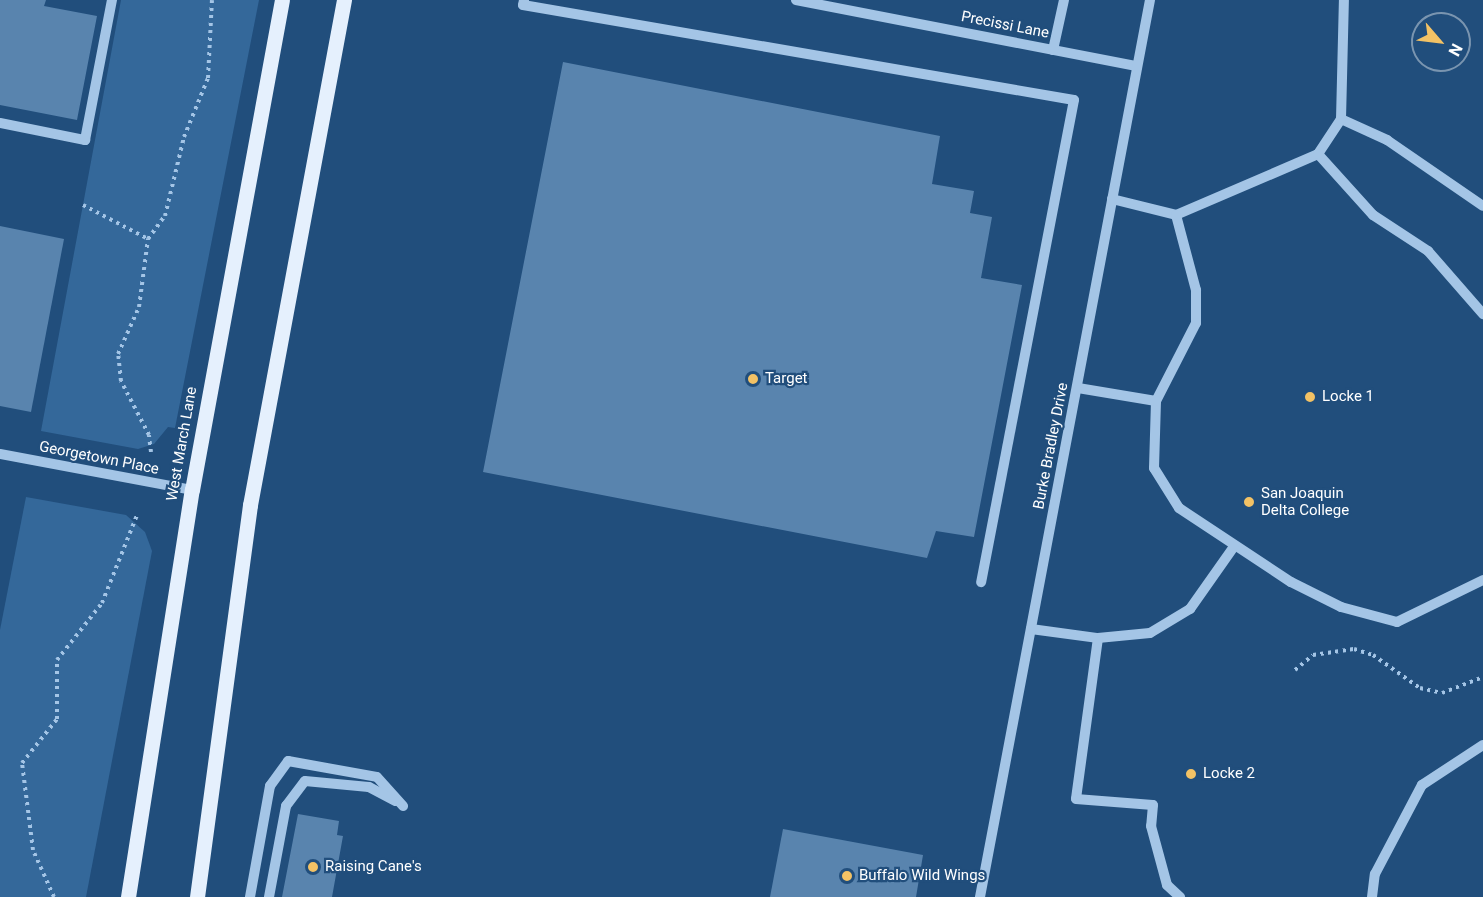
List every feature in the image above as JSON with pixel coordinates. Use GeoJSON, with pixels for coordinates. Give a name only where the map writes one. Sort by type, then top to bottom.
{"type":"FeatureCollection","features":[{"type":"Feature","properties":{"kind":"main road","name":"West March Lane"},"geometry":{"type":"LineString","coordinates":[[128,897],[192,490],[282,0]]}},
{"type":"Feature","properties":{"kind":"main road"},"geometry":{"type":"LineString","coordinates":[[197,897],[250,505],[344,0]]}},
{"type":"Feature","properties":{"kind":"street"},"geometry":{"type":"LineString","coordinates":[[0,123],[85,140],[112,0]]}},
{"type":"Feature","properties":{"kind":"street"},"geometry":{"type":"LineString","coordinates":[[524,0],[523,5],[1074,100],[981,582]]}},
{"type":"Feature","properties":{"kind":"street","name":"Precissi Lane"},"geometry":{"type":"LineString","coordinates":[[799,0],[1137,66]]}},
{"type":"Feature","properties":{"kind":"street"},"geometry":{"type":"LineString","coordinates":[[1053,50],[1064,0]]}},
{"type":"Feature","properties":{"kind":"street","name":"Burke Bradley Drive"},"geometry":{"type":"LineString","coordinates":[[980,897],[1150,0]]}},
{"type":"Feature","properties":{"kind":"street"},"geometry":{"type":"LineString","coordinates":[[1112,199],[1176,215],[1318,154],[1341,119],[1344,0]]}},
{"type":"Feature","properties":{"kind":"street"},"geometry":{"type":"LineString","coordinates":[[1341,119],[1387,140],[1483,206]]}},
{"type":"Feature","properties":{"kind":"street"},"geometry":{"type":"LineString","coordinates":[[1318,154],[1373,215],[1428,251],[1483,314]]}},
{"type":"Feature","properties":{"kind":"street"},"geometry":{"type":"LineString","coordinates":[[1176,215],[1196,290],[1196,323],[1156,401],[1154,468],[1179,508],[1233,548],[1341,607],[1397,622],[1483,580]]}},
{"type":"Feature","properties":{"kind":"street"},"geometry":{"type":"LineString","coordinates":[[1078,388],[1156,401]]}},
{"type":"Feature","properties":{"kind":"street","name":"Georgetown Place"},"geometry":{"type":"LineString","coordinates":[[0,454],[192,490]]}},
{"type":"Feature","properties":{"kind":"street"},"geometry":{"type":"LineString","coordinates":[[1031,629],[1098,638],[1150,633],[1190,609],[1233,548]]}},
{"type":"Feature","properties":{"kind":"street"},"geometry":{"type":"LineString","coordinates":[[1098,638],[1076,799],[1153,805],[1150,826],[1167,885],[1180,897]]}},
{"type":"Feature","properties":{"kind":"street"},"geometry":{"type":"LineString","coordinates":[[1372,897],[1375,874],[1422,785],[1483,745]]}},
{"type":"Feature","properties":{"kind":"street"},"geometry":{"type":"LineString","coordinates":[[250,897],[270,786],[288,761],[377,777],[403,806],[369,787],[305,781],[286,806],[269,897]]}},
{"type":"Feature","properties":{"kind":"path"},"geometry":{"type":"LineString","coordinates":[[151,452],[149,435],[117,368],[120,344],[139,307],[148,239],[165,216],[184,137],[208,78],[212,0]]}},
{"type":"Feature","properties":{"kind":"path"},"geometry":{"type":"LineString","coordinates":[[83,205],[148,239]]}},
{"type":"Feature","properties":{"kind":"path"},"geometry":{"type":"LineString","coordinates":[[54,897],[33,850],[22,763],[57,719],[57,660],[102,603],[137,515]]}},
{"type":"Feature","properties":{"kind":"path"},"geometry":{"type":"LineString","coordinates":[[1295,670],[1313,655],[1354,649],[1373,655],[1420,688],[1442,693],[1483,677]]}},
{"type":"Feature","properties":{"kind":"shaded area"},"geometry":{"type":"Polygon","coordinates":[[[121,0],[259,0],[175,428],[168,427],[154,444],[138,449],[41,431],[121,0]]]}},
{"type":"Feature","properties":{"kind":"shaded area"},"geometry":{"type":"Polygon","coordinates":[[[26,497],[126,515],[145,532],[152,551],[86,897],[0,897],[0,630],[26,497]]]}},
{"type":"Feature","properties":{"kind":"building"},"geometry":{"type":"Polygon","coordinates":[[[0,0],[46,0],[44,6],[97,16],[77,120],[0,105],[0,0]]]}},
{"type":"Feature","properties":{"kind":"building","name":"Target"},"geometry":{"type":"Polygon","coordinates":[[[563,62],[940,136],[932,184],[974,191],[970,213],[992,217],[981,278],[1022,285],[974,537],[936,531],[927,558],[483,472],[563,62]]]}},
{"type":"Feature","properties":{"kind":"building"},"geometry":{"type":"Polygon","coordinates":[[[0,226],[64,239],[31,412],[0,406],[0,226]]]}},
{"type":"Feature","properties":{"kind":"building","name":"Raising Cane's"},"geometry":{"type":"Polygon","coordinates":[[[298,814],[339,821],[337,835],[343,836],[332,897],[282,897],[298,814]]]}},
{"type":"Feature","properties":{"kind":"building","name":"Buffalo Wild Wings"},"geometry":{"type":"Polygon","coordinates":[[[783,829],[923,855],[916,897],[770,897],[783,829]]]}},
{"type":"Feature","properties":{"kind":"place","name":"Target"},"geometry":{"type":"Point","coordinates":[753,379]}},
{"type":"Feature","properties":{"kind":"place","name":"Locke 1"},"geometry":{"type":"Point","coordinates":[1310,397]}},
{"type":"Feature","properties":{"kind":"place","name":"San Joaquin Delta College"},"geometry":{"type":"Point","coordinates":[1249,502]}},
{"type":"Feature","properties":{"kind":"place","name":"Locke 2"},"geometry":{"type":"Point","coordinates":[1191,774]}},
{"type":"Feature","properties":{"kind":"place","name":"Raising Cane's"},"geometry":{"type":"Point","coordinates":[313,867]}},
{"type":"Feature","properties":{"kind":"place","name":"Buffalo Wild Wings"},"geometry":{"type":"Point","coordinates":[847,876]}}]}
